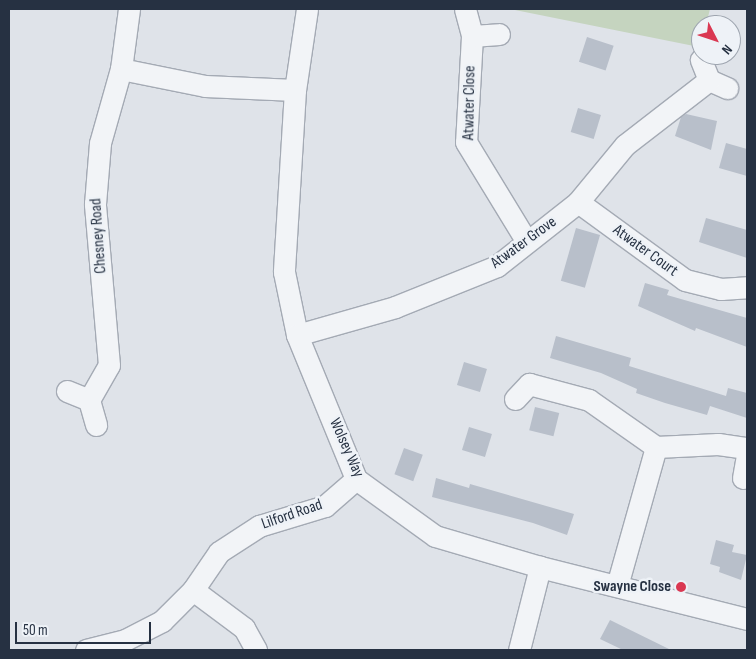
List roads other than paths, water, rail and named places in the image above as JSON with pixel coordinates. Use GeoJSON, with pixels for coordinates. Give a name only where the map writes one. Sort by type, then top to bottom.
{"type":"FeatureCollection","features":[{"type":"Feature","properties":{"kind":"street","name":"Chesney Road"},"geometry":{"type":"LineString","coordinates":[[89,400],[110,365],[95,204],[100,143],[121,69],[129,9]]}},
{"type":"Feature","properties":{"kind":"street","name":"Wolsey Way"},"geometry":{"type":"LineString","coordinates":[[307,9],[295,90],[284,272],[296,335],[356,480],[435,536],[540,567],[747,619]]}},
{"type":"Feature","properties":{"kind":"street","name":"Atwater Close"},"geometry":{"type":"LineString","coordinates":[[465,9],[472,36],[466,142],[527,242]]}},
{"type":"Feature","properties":{"kind":"street"},"geometry":{"type":"LineString","coordinates":[[472,36],[499,34]]}},
{"type":"Feature","properties":{"kind":"street","name":"Atwater Grove"},"geometry":{"type":"LineString","coordinates":[[296,335],[395,307],[496,266],[578,202],[625,146],[718,84],[705,65]]}},
{"type":"Feature","properties":{"kind":"street"},"geometry":{"type":"LineString","coordinates":[[121,69],[205,86],[295,90]]}},
{"type":"Feature","properties":{"kind":"street","name":"Atwater Court"},"geometry":{"type":"LineString","coordinates":[[578,202],[685,280],[721,289],[747,287]]}},
{"type":"Feature","properties":{"kind":"street"},"geometry":{"type":"LineString","coordinates":[[515,400],[528,375],[589,400],[656,447],[718,444],[747,448]]}},
{"type":"Feature","properties":{"kind":"street"},"geometry":{"type":"LineString","coordinates":[[67,391],[89,400],[96,424]]}},
{"type":"Feature","properties":{"kind":"street"},"geometry":{"type":"LineString","coordinates":[[617,586],[656,447]]}},
{"type":"Feature","properties":{"kind":"street"},"geometry":{"type":"LineString","coordinates":[[743,478],[747,456]]}},
{"type":"Feature","properties":{"kind":"street","name":"Lilford Road"},"geometry":{"type":"LineString","coordinates":[[86,650],[125,640],[162,621],[193,590],[219,552],[259,526],[325,506],[356,480]]}},
{"type":"Feature","properties":{"kind":"street"},"geometry":{"type":"LineString","coordinates":[[519,650],[540,567]]}},
{"type":"Feature","properties":{"kind":"street"},"geometry":{"type":"LineString","coordinates":[[193,590],[244,628],[256,650]]}},
{"type":"Feature","properties":{"kind":"place","name":"Swayne Close"},"geometry":{"type":"Point","coordinates":[681,587]}}]}
